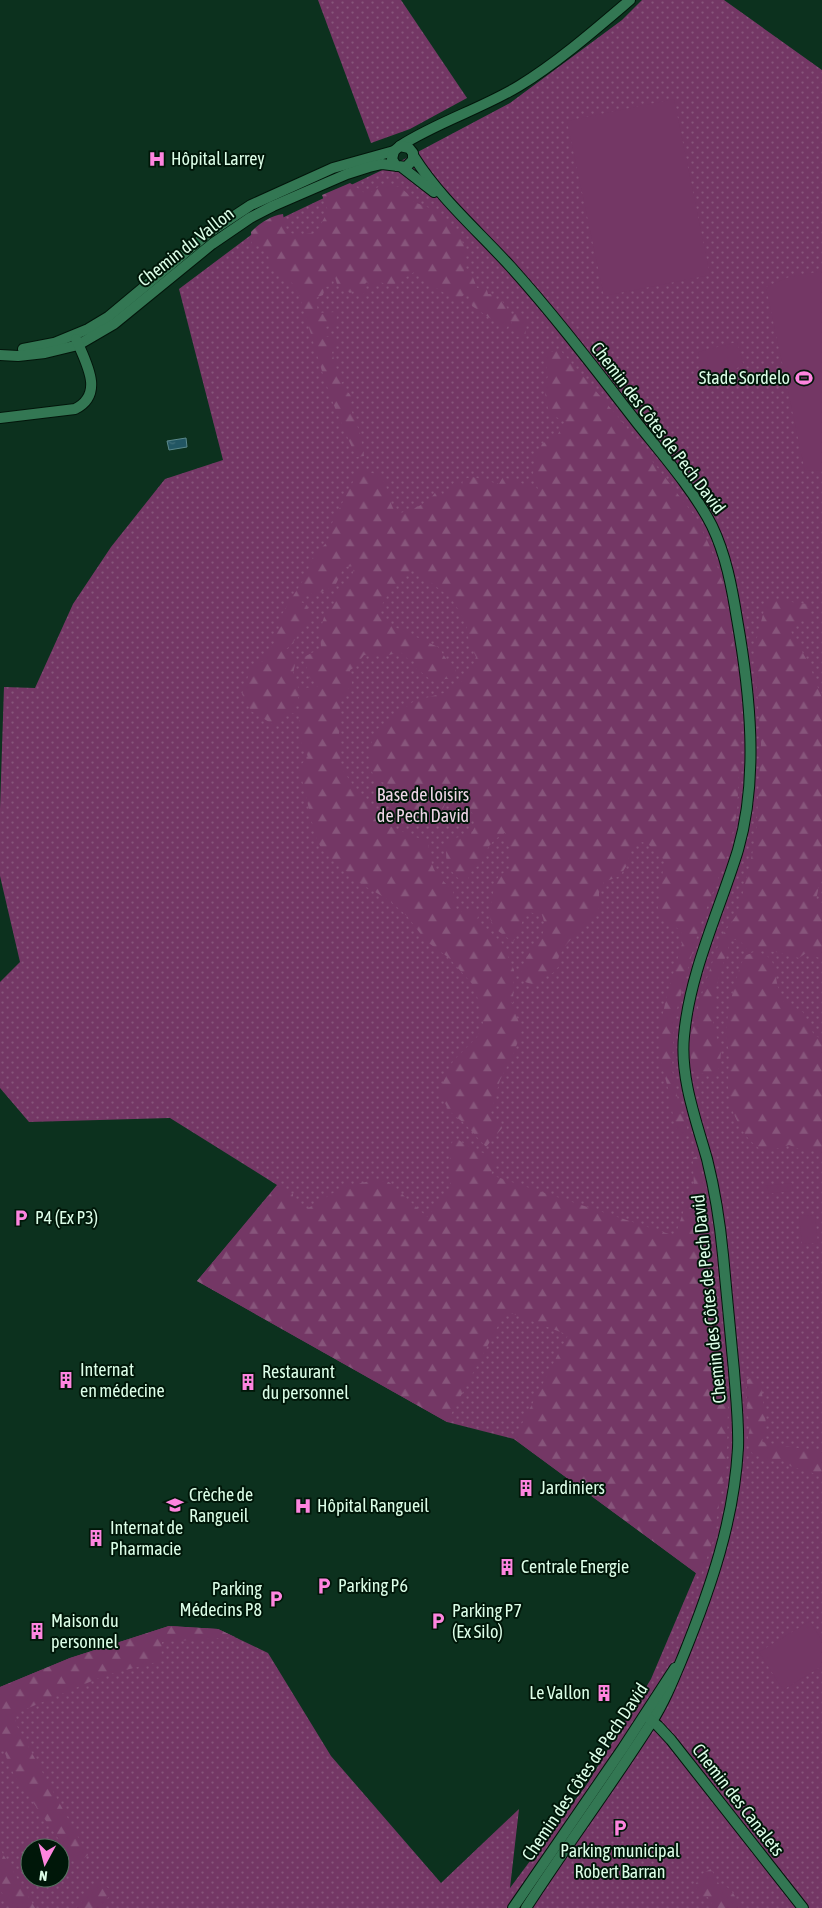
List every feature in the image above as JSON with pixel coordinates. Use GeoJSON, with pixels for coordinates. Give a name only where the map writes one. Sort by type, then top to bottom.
{"type":"FeatureCollection","features":[{"type":"Feature","properties":{"kind":"street","name":"Chemin du Vallon"},"geometry":{"type":"LineString","coordinates":[[76,340],[108,317],[210,232],[251,205],[333,168],[397,149],[421,132],[430,130],[518,86],[600,26],[630,0]]}},
{"type":"Feature","properties":{"kind":"street","name":"Chemin du Vallon"},"geometry":{"type":"LineString","coordinates":[[414,156],[420,141],[430,130]]}},
{"type":"Feature","properties":{"kind":"street"},"geometry":{"type":"LineString","coordinates":[[409,148],[414,156],[410,166],[399,167],[392,159],[397,149],[409,148]]}},
{"type":"Feature","properties":{"kind":"street","name":"Chemin des Côtes de Pech David"},"geometry":{"type":"LineString","coordinates":[[414,156],[427,177],[450,204],[505,260],[542,303],[666,460],[711,525],[721,550],[733,596],[744,656],[750,745],[748,792],[739,846],[715,912],[689,1002],[683,1049],[684,1070],[713,1182],[722,1235],[738,1425],[735,1486],[728,1525],[707,1598],[684,1654],[649,1718],[526,1908]]}},
{"type":"Feature","properties":{"kind":"street","name":"Chemin du Vallon"},"geometry":{"type":"LineString","coordinates":[[0,354],[76,340],[114,324],[212,244],[250,218],[347,174],[382,164],[399,167]]}},
{"type":"Feature","properties":{"kind":"street","name":"Chemin des Côtes de Pech David"},"geometry":{"type":"LineString","coordinates":[[399,167],[450,204]]}},
{"type":"Feature","properties":{"kind":"street"},"geometry":{"type":"LineString","coordinates":[[0,418],[75,409],[83,405],[91,393],[92,384],[76,340]]}},
{"type":"Feature","properties":{"kind":"street","name":"Chemin des Côtes de Pech David"},"geometry":{"type":"LineString","coordinates":[[513,1908],[649,1718]]}},
{"type":"Feature","properties":{"kind":"street","name":"Chemin des Canalets"},"geometry":{"type":"LineString","coordinates":[[649,1718],[671,1740],[803,1908]]}},
{"type":"Feature","properties":{"kind":"green space"},"geometry":{"type":"Polygon","coordinates":[[[318,0],[401,0],[467,98],[410,129],[371,143],[318,0]]]}},
{"type":"Feature","properties":{"kind":"green space","name":"Base de loisirs de Pech David"},"geometry":{"type":"Polygon","coordinates":[[[642,0],[724,0],[822,70],[822,1908],[0,1908],[0,1687],[70,1658],[169,1626],[218,1629],[268,1653],[331,1756],[441,1883],[519,1809],[510,1888],[587,1784],[651,1679],[696,1573],[514,1439],[447,1422],[197,1281],[277,1185],[170,1118],[29,1122],[0,1088],[0,982],[20,962],[0,876],[4,687],[35,688],[73,604],[111,547],[165,479],[223,460],[179,289],[259,229],[397,163],[510,103],[622,20],[642,0]]]}},
{"type":"Feature","properties":{"kind":"green space"},"geometry":{"type":"Polygon","coordinates":[[[674,99],[710,275],[604,296],[567,121],[674,99]]]}},
{"type":"Feature","properties":{"kind":"green space"},"geometry":{"type":"Polygon","coordinates":[[[350,183],[365,193],[371,192],[381,185],[400,187],[414,202],[440,212],[464,245],[464,273],[472,275],[477,288],[486,287],[488,294],[493,294],[496,301],[500,298],[512,315],[520,312],[527,320],[525,338],[515,336],[511,321],[506,329],[472,306],[469,295],[465,294],[457,301],[425,281],[416,271],[393,285],[378,282],[374,289],[371,289],[367,282],[363,286],[365,293],[361,295],[356,289],[350,293],[337,284],[335,277],[331,278],[332,286],[324,287],[323,295],[316,298],[318,313],[335,312],[337,316],[335,324],[325,327],[326,337],[334,341],[335,349],[332,352],[337,371],[341,372],[344,381],[341,383],[343,390],[349,393],[353,400],[349,405],[360,433],[364,456],[356,457],[324,378],[299,294],[292,283],[272,269],[268,255],[261,244],[252,245],[251,232],[266,220],[283,214],[286,231],[296,235],[316,233],[328,211],[322,195],[350,183]]]}},
{"type":"Feature","properties":{"kind":"green space","name":"Stade Sordelo"},"geometry":{"type":"Polygon","coordinates":[[[822,271],[822,470],[805,471],[766,287],[789,277],[822,271]]]}},
{"type":"Feature","properties":{"kind":"green space"},"geometry":{"type":"Polygon","coordinates":[[[737,342],[744,366],[704,377],[698,352],[737,342]]]}},
{"type":"Feature","properties":{"kind":"green space"},"geometry":{"type":"Polygon","coordinates":[[[561,351],[620,419],[697,519],[711,549],[723,583],[740,686],[741,735],[737,813],[728,853],[699,928],[674,1020],[672,1070],[680,1110],[688,1131],[684,1135],[680,1134],[675,1126],[668,1088],[659,1055],[659,1031],[682,944],[681,931],[660,916],[658,907],[661,901],[660,886],[665,861],[648,844],[642,842],[631,850],[627,865],[620,876],[604,882],[599,893],[599,908],[594,916],[585,923],[566,945],[558,958],[559,966],[553,973],[544,975],[535,985],[525,982],[520,975],[523,965],[543,934],[544,922],[542,915],[528,912],[513,942],[494,928],[489,915],[495,882],[499,876],[510,868],[510,848],[506,844],[505,833],[490,846],[481,864],[472,870],[468,879],[460,880],[448,865],[446,846],[455,838],[471,834],[477,823],[469,807],[467,792],[450,793],[441,813],[427,817],[404,809],[393,785],[377,781],[373,776],[368,753],[376,730],[414,701],[444,693],[461,682],[471,671],[476,657],[469,642],[466,622],[451,598],[413,569],[387,596],[379,616],[388,624],[438,647],[447,660],[456,667],[456,678],[445,679],[439,683],[432,681],[416,668],[414,660],[409,660],[397,649],[393,654],[384,656],[381,654],[375,656],[364,655],[355,667],[350,670],[352,684],[343,696],[340,705],[340,766],[353,785],[389,826],[428,842],[434,869],[453,890],[455,917],[462,911],[480,909],[477,920],[502,943],[514,970],[513,1003],[511,1002],[522,1030],[513,1055],[500,1080],[491,1113],[503,1127],[486,1147],[465,1124],[449,1111],[440,1093],[453,1061],[477,1037],[483,1023],[475,987],[449,958],[426,941],[407,916],[389,900],[361,884],[322,850],[315,835],[299,767],[308,757],[299,738],[299,695],[294,713],[285,715],[274,725],[251,711],[242,694],[252,665],[263,661],[274,643],[274,634],[280,627],[282,614],[305,577],[313,557],[328,541],[332,523],[359,470],[378,475],[385,484],[396,514],[425,502],[435,494],[438,488],[444,496],[455,481],[462,486],[463,479],[473,477],[499,484],[503,477],[538,489],[533,474],[536,457],[542,444],[558,434],[565,421],[549,414],[544,387],[548,376],[545,359],[548,353],[561,351]],[[355,566],[344,567],[335,586],[314,595],[307,591],[306,597],[301,602],[307,605],[309,621],[286,649],[296,660],[293,674],[299,689],[319,686],[309,677],[304,657],[321,648],[320,631],[324,617],[333,606],[339,588],[350,581],[355,566]]]}},
{"type":"Feature","properties":{"kind":"green space"},"geometry":{"type":"Polygon","coordinates":[[[767,599],[808,604],[812,619],[797,621],[790,630],[809,664],[822,698],[822,872],[816,900],[822,903],[822,959],[806,953],[799,958],[776,952],[747,949],[740,941],[731,939],[716,987],[713,1027],[721,1049],[720,1066],[715,1075],[695,1073],[691,1063],[691,1034],[721,937],[738,913],[756,838],[761,744],[754,649],[767,599]]]}},
{"type":"Feature","properties":{"kind":"green space"},"geometry":{"type":"Polygon","coordinates":[[[753,952],[766,955],[769,958],[774,966],[784,1002],[803,1012],[814,1035],[822,1039],[822,1155],[809,1149],[799,1149],[789,1145],[765,1152],[748,1138],[736,1120],[731,1106],[728,1089],[729,1051],[726,1037],[727,1021],[739,970],[746,955],[753,952]]]}},
{"type":"Feature","properties":{"kind":"green space"},"geometry":{"type":"Polygon","coordinates":[[[453,1136],[466,1145],[496,1159],[491,1175],[675,1236],[686,1204],[694,1190],[693,1158],[698,1156],[709,1208],[716,1312],[728,1407],[727,1453],[713,1541],[701,1574],[696,1573],[514,1439],[568,1335],[506,1311],[447,1422],[197,1281],[277,1186],[293,1194],[293,1200],[305,1210],[343,1187],[375,1180],[389,1182],[427,1217],[450,1189],[450,1159],[453,1136]]]}},
{"type":"Feature","properties":{"kind":"green space"},"geometry":{"type":"Polygon","coordinates":[[[792,1183],[793,1191],[765,1194],[765,1186],[792,1183]]]}},
{"type":"Feature","properties":{"kind":"green space"},"geometry":{"type":"Polygon","coordinates":[[[815,1215],[818,1243],[802,1244],[799,1216],[815,1215]]]}},
{"type":"Feature","properties":{"kind":"green space"},"geometry":{"type":"Polygon","coordinates":[[[752,1377],[758,1379],[761,1386],[766,1424],[762,1442],[822,1452],[822,1476],[790,1466],[788,1463],[777,1459],[767,1461],[763,1457],[754,1456],[750,1450],[748,1437],[751,1423],[747,1414],[747,1380],[752,1377]]]}},
{"type":"Feature","properties":{"kind":"green space"},"geometry":{"type":"Polygon","coordinates":[[[810,1621],[822,1641],[822,1666],[783,1690],[759,1652],[810,1621]]]}},
{"type":"Feature","properties":{"kind":"green space"},"geometry":{"type":"Polygon","coordinates":[[[169,1626],[218,1629],[235,1637],[162,1642],[161,1661],[106,1675],[19,1712],[15,1717],[17,1726],[88,1855],[76,1864],[70,1855],[70,1838],[58,1838],[14,1775],[0,1741],[0,1687],[70,1658],[169,1626]]]}},
{"type":"Feature","properties":{"kind":"green space"},"geometry":{"type":"Polygon","coordinates":[[[0,1849],[20,1883],[20,1888],[23,1888],[35,1908],[12,1908],[0,1890],[0,1849]]]}},
{"type":"Feature","properties":{"kind":"green space"},"geometry":{"type":"Polygon","coordinates":[[[711,1869],[719,1884],[727,1887],[733,1893],[739,1908],[714,1908],[708,1897],[700,1898],[695,1885],[703,1873],[711,1869]]]}},
{"type":"Feature","properties":{"kind":"green space"},"geometry":{"type":"Polygon","coordinates":[[[96,1885],[103,1885],[110,1889],[110,1895],[101,1908],[76,1908],[96,1885]]]}},
{"type":"Feature","properties":{"kind":"water"},"geometry":{"type":"Polygon","coordinates":[[[186,438],[187,447],[169,450],[167,441],[186,438]]]}},
{"type":"Feature","properties":{"kind":"place","name":"Hôpital Larrey"},"geometry":{"type":"Point","coordinates":[157,159]}},
{"type":"Feature","properties":{"kind":"place","name":"Stade Sordelo"},"geometry":{"type":"Point","coordinates":[804,378]}},
{"type":"Feature","properties":{"kind":"place","name":"P4 (Ex P3)"},"geometry":{"type":"Point","coordinates":[21,1218]}},
{"type":"Feature","properties":{"kind":"place","name":"Internat en médecine"},"geometry":{"type":"Point","coordinates":[66,1380]}},
{"type":"Feature","properties":{"kind":"place","name":"Restaurant du personnel"},"geometry":{"type":"Point","coordinates":[248,1382]}},
{"type":"Feature","properties":{"kind":"place","name":"Jardiniers"},"geometry":{"type":"Point","coordinates":[526,1488]}},
{"type":"Feature","properties":{"kind":"place","name":"Crèche de Rangueil"},"geometry":{"type":"Point","coordinates":[175,1505]}},
{"type":"Feature","properties":{"kind":"place","name":"Hôpital Rangueil"},"geometry":{"type":"Point","coordinates":[303,1506]}},
{"type":"Feature","properties":{"kind":"place","name":"Internat de Pharmacie"},"geometry":{"type":"Point","coordinates":[96,1538]}},
{"type":"Feature","properties":{"kind":"place","name":"Centrale Energie"},"geometry":{"type":"Point","coordinates":[507,1567]}},
{"type":"Feature","properties":{"kind":"place","name":"Parking P6"},"geometry":{"type":"Point","coordinates":[324,1586]}},
{"type":"Feature","properties":{"kind":"place","name":"Parking Médecins P8"},"geometry":{"type":"Point","coordinates":[276,1599]}},
{"type":"Feature","properties":{"kind":"place","name":"Parking P7 (Ex Silo)"},"geometry":{"type":"Point","coordinates":[438,1621]}},
{"type":"Feature","properties":{"kind":"place","name":"Maison du personnel"},"geometry":{"type":"Point","coordinates":[37,1631]}},
{"type":"Feature","properties":{"kind":"place","name":"Le Vallon"},"geometry":{"type":"Point","coordinates":[604,1693]}},
{"type":"Feature","properties":{"kind":"place","name":"Parking municipal Robert Barran"},"geometry":{"type":"Point","coordinates":[620,1828]}}]}
